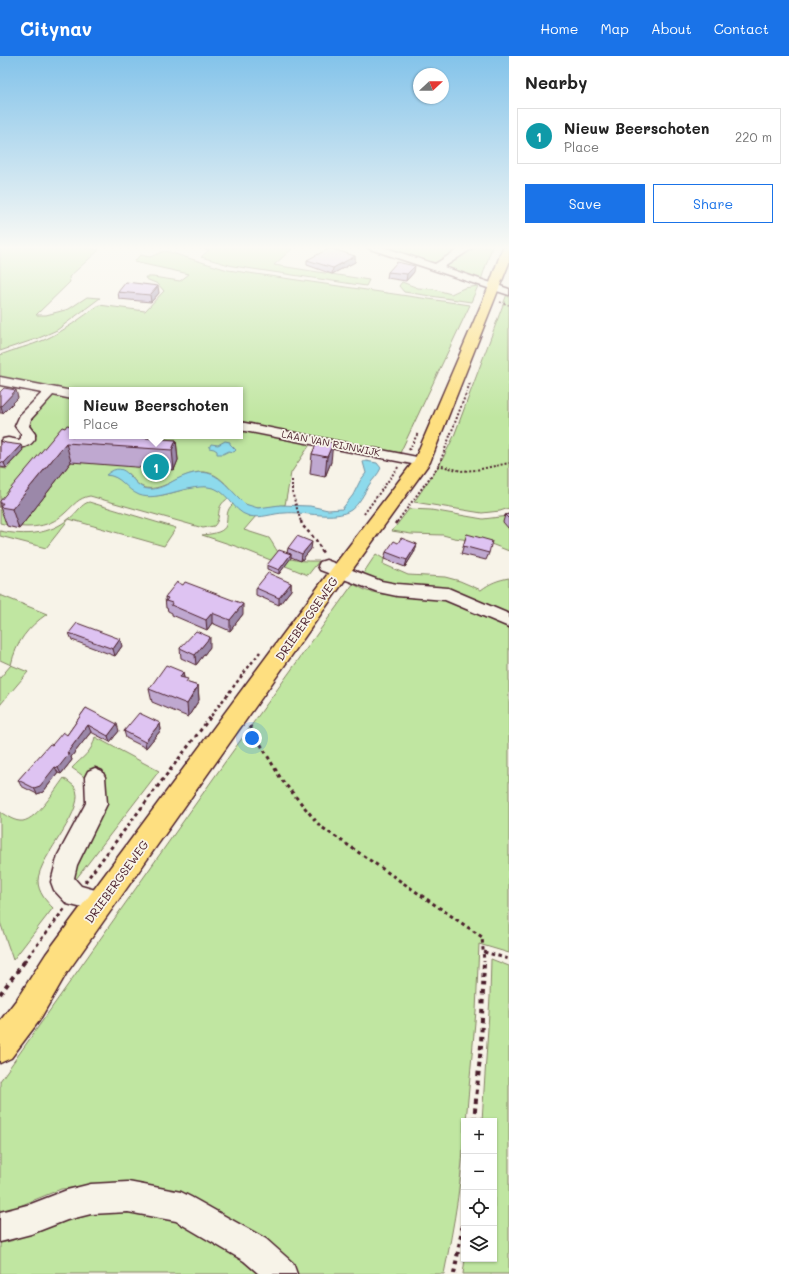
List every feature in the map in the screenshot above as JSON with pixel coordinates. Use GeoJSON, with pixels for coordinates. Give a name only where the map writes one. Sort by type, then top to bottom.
{"type":"FeatureCollection","features":[{"type":"Feature","properties":{"kind":"main road","name":"DRIEBERGSEWEG"},"geometry":{"type":"LineString","coordinates":[[0,1027],[56,964],[102,902],[332,564],[430,463],[488,304]]}},
{"type":"Feature","properties":{"kind":"main road","name":"DRIEBERGSEWEG"},"geometry":{"type":"LineString","coordinates":[[0,1046],[28,1010],[56,964]]}},
{"type":"Feature","properties":{"kind":"street"},"geometry":{"type":"LineString","coordinates":[[0,382],[69,394]]}},
{"type":"Feature","properties":{"kind":"street"},"geometry":{"type":"LineString","coordinates":[[4,447],[22,426],[24,418],[50,391]]}},
{"type":"Feature","properties":{"kind":"street","name":"LAAN VAN RIJNWIJK"},"geometry":{"type":"LineString","coordinates":[[243,427],[430,463]]}},
{"type":"Feature","properties":{"kind":"street"},"geometry":{"type":"LineString","coordinates":[[332,564],[378,586],[397,590],[448,594],[509,621]]}},
{"type":"Feature","properties":{"kind":"street"},"geometry":{"type":"LineString","coordinates":[[95,777],[97,804],[66,863],[62,882],[75,896],[102,902]]}},
{"type":"Feature","properties":{"kind":"street"},"geometry":{"type":"LineString","coordinates":[[0,1227],[31,1219],[68,1205],[91,1200],[128,1197],[181,1207],[255,1250],[282,1274]]}},
{"type":"Feature","properties":{"kind":"path"},"geometry":{"type":"LineString","coordinates":[[430,463],[461,471],[509,464]]}},
{"type":"Feature","properties":{"kind":"path"},"geometry":{"type":"LineString","coordinates":[[292,480],[292,492],[297,514],[302,525],[316,540],[324,555],[332,564]]}},
{"type":"Feature","properties":{"kind":"path","name":"DRIEBERGSEWEG"},"geometry":{"type":"LineString","coordinates":[[0,994],[33,948],[75,896],[263,648]]}},
{"type":"Feature","properties":{"kind":"path"},"geometry":{"type":"LineString","coordinates":[[250,726],[281,778],[320,826],[482,937],[484,952],[481,1046],[474,1118]]}},
{"type":"Feature","properties":{"kind":"path"},"geometry":{"type":"LineString","coordinates":[[484,952],[509,959]]}},
{"type":"Feature","properties":{"kind":"path"},"geometry":{"type":"LineString","coordinates":[[454,1274],[463,1226]]}},
{"type":"Feature","properties":{"kind":"green space"},"geometry":{"type":"Polygon","coordinates":[[[0,304],[47,304],[36,315],[46,315],[69,309],[77,304],[92,304],[57,330],[39,338],[0,351],[0,304]]]}},
{"type":"Feature","properties":{"kind":"green space"},"geometry":{"type":"Polygon","coordinates":[[[152,304],[470,305],[400,453],[243,424],[243,387],[69,387],[69,391],[0,378],[0,355],[39,342],[58,333],[99,305],[145,311],[152,304]]]}},
{"type":"Feature","properties":{"kind":"green space"},"geometry":{"type":"Polygon","coordinates":[[[503,304],[509,304],[509,508],[500,511],[482,513],[414,502],[440,464],[454,436],[503,304]]]}},
{"type":"Feature","properties":{"kind":"green space"},"geometry":{"type":"Polygon","coordinates":[[[50,394],[69,397],[69,439],[243,439],[243,431],[311,443],[291,473],[285,505],[262,508],[249,506],[243,502],[223,481],[211,473],[193,473],[155,488],[146,488],[138,484],[130,474],[107,475],[119,479],[132,490],[145,495],[162,495],[202,486],[212,487],[221,491],[229,498],[221,505],[217,523],[214,526],[203,528],[90,496],[79,500],[58,519],[50,523],[34,527],[26,527],[0,523],[0,468],[7,469],[11,464],[4,462],[8,457],[16,458],[31,438],[34,438],[37,435],[31,432],[27,423],[50,394]]]}},
{"type":"Feature","properties":{"kind":"green space"},"geometry":{"type":"Polygon","coordinates":[[[89,502],[176,528],[164,546],[69,519],[46,548],[0,536],[0,531],[28,534],[54,528],[62,524],[89,502]]]}},
{"type":"Feature","properties":{"kind":"green space"},"geometry":{"type":"Polygon","coordinates":[[[233,504],[249,516],[256,516],[244,530],[269,538],[278,552],[287,558],[319,561],[308,575],[238,547],[202,535],[221,531],[225,527],[227,514],[233,504]]]}},
{"type":"Feature","properties":{"kind":"green space"},"geometry":{"type":"Polygon","coordinates":[[[409,509],[431,510],[483,519],[509,516],[509,551],[486,542],[443,535],[411,534],[392,531],[409,509]]]}},
{"type":"Feature","properties":{"kind":"green space"},"geometry":{"type":"Polygon","coordinates":[[[376,554],[384,559],[383,564],[408,575],[445,577],[460,581],[481,590],[494,582],[509,578],[509,618],[470,600],[384,583],[362,575],[376,554]]]}},
{"type":"Feature","properties":{"kind":"green space"},"geometry":{"type":"Polygon","coordinates":[[[353,584],[367,591],[383,594],[440,596],[509,627],[509,953],[479,944],[476,1011],[466,1118],[461,1118],[460,1179],[455,1217],[444,1274],[295,1274],[112,1184],[61,1189],[0,1214],[0,1081],[225,762],[353,584]]]}},
{"type":"Feature","properties":{"kind":"green space"},"geometry":{"type":"Polygon","coordinates":[[[0,595],[47,614],[34,624],[24,636],[16,649],[11,665],[0,660],[0,595]]]}},
{"type":"Feature","properties":{"kind":"green space"},"geometry":{"type":"Polygon","coordinates":[[[11,665],[28,672],[0,705],[0,678],[11,665]]]}},
{"type":"Feature","properties":{"kind":"green space"},"geometry":{"type":"Polygon","coordinates":[[[95,737],[159,771],[66,892],[84,822],[88,794],[85,778],[72,768],[92,747],[95,737]]]}},
{"type":"Feature","properties":{"kind":"green space"},"geometry":{"type":"Polygon","coordinates":[[[64,778],[74,786],[77,795],[75,807],[70,819],[40,871],[38,881],[41,893],[53,908],[13,960],[0,922],[0,812],[17,821],[29,819],[46,803],[64,778]]]}},
{"type":"Feature","properties":{"kind":"green space"},"geometry":{"type":"Polygon","coordinates":[[[491,959],[509,966],[509,1274],[463,1274],[465,1262],[497,1262],[497,1118],[482,1118],[491,959]]]}},
{"type":"Feature","properties":{"kind":"green space"},"geometry":{"type":"Polygon","coordinates":[[[117,1211],[151,1214],[181,1223],[222,1246],[259,1274],[0,1274],[0,1243],[11,1241],[70,1215],[117,1211]]]}},
{"type":"Feature","properties":{"kind":"water"},"geometry":{"type":"Polygon","coordinates":[[[225,441],[230,442],[236,450],[234,452],[229,451],[223,454],[217,454],[217,451],[209,448],[211,444],[218,445],[225,441]]]}},
{"type":"Feature","properties":{"kind":"water"},"geometry":{"type":"Polygon","coordinates":[[[366,461],[377,463],[381,468],[380,470],[354,508],[337,515],[280,513],[254,517],[238,510],[221,492],[208,487],[190,488],[163,495],[146,497],[134,492],[120,480],[106,475],[113,470],[119,469],[125,471],[143,488],[156,489],[188,475],[198,472],[207,473],[222,481],[245,504],[258,508],[280,505],[310,506],[328,510],[342,509],[353,495],[366,473],[363,462],[366,461]]]}},
{"type":"Feature","properties":{"kind":"building"},"geometry":{"type":"Polygon","coordinates":[[[4,388],[16,390],[0,406],[0,392],[4,388]]]}},
{"type":"Feature","properties":{"kind":"building"},"geometry":{"type":"Polygon","coordinates":[[[67,425],[69,425],[69,439],[176,440],[172,450],[66,443],[12,509],[0,507],[3,503],[0,503],[0,501],[62,427],[65,428],[67,425]]]}},
{"type":"Feature","properties":{"kind":"building"},"geometry":{"type":"Polygon","coordinates":[[[318,440],[333,443],[327,457],[312,454],[318,440]]]}},
{"type":"Feature","properties":{"kind":"building"},"geometry":{"type":"Polygon","coordinates":[[[0,441],[21,445],[4,463],[0,462],[0,441]]]}},
{"type":"Feature","properties":{"kind":"building"},"geometry":{"type":"Polygon","coordinates":[[[467,534],[492,541],[489,553],[463,546],[467,534]]]}},
{"type":"Feature","properties":{"kind":"building"},"geometry":{"type":"Polygon","coordinates":[[[297,536],[312,542],[302,554],[288,548],[297,536]]]}},
{"type":"Feature","properties":{"kind":"building"},"geometry":{"type":"Polygon","coordinates":[[[401,538],[417,544],[407,560],[386,552],[394,541],[398,543],[401,538]]]}},
{"type":"Feature","properties":{"kind":"building"},"geometry":{"type":"Polygon","coordinates":[[[279,550],[291,554],[279,570],[267,565],[279,550]]]}},
{"type":"Feature","properties":{"kind":"building"},"geometry":{"type":"Polygon","coordinates":[[[268,573],[291,583],[279,598],[256,588],[268,573]]]}},
{"type":"Feature","properties":{"kind":"building"},"geometry":{"type":"Polygon","coordinates":[[[177,582],[183,585],[185,582],[243,604],[230,620],[212,613],[206,620],[171,605],[172,603],[166,601],[168,598],[165,597],[177,582]]]}},
{"type":"Feature","properties":{"kind":"building"},"geometry":{"type":"Polygon","coordinates":[[[77,623],[120,639],[113,649],[69,633],[77,623]]]}},
{"type":"Feature","properties":{"kind":"building"},"geometry":{"type":"Polygon","coordinates":[[[196,631],[210,637],[195,655],[180,648],[196,631]]]}},
{"type":"Feature","properties":{"kind":"building"},"geometry":{"type":"Polygon","coordinates":[[[166,665],[183,672],[180,677],[188,679],[186,682],[198,686],[187,704],[149,689],[166,665]]]}},
{"type":"Feature","properties":{"kind":"building"},"geometry":{"type":"Polygon","coordinates":[[[86,708],[117,724],[108,736],[88,725],[67,753],[69,754],[58,768],[55,767],[40,786],[34,788],[18,780],[50,744],[52,745],[63,732],[67,735],[86,708]]]}},
{"type":"Feature","properties":{"kind":"building"},"geometry":{"type":"Polygon","coordinates":[[[139,713],[160,723],[145,742],[124,731],[139,713]]]}},
{"type":"Feature","properties":{"kind":"place","name":"Nieuw Beerschoten"},"geometry":{"type":"Point","coordinates":[156,467]}}]}
